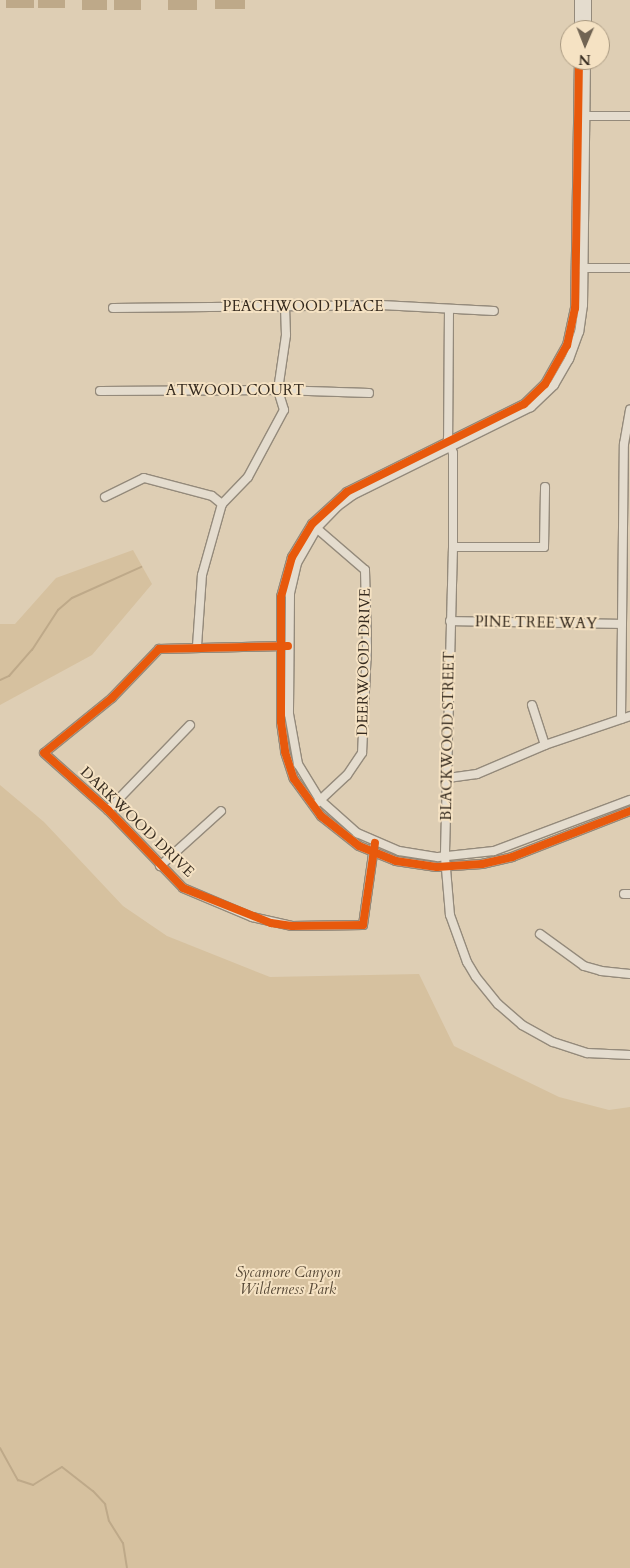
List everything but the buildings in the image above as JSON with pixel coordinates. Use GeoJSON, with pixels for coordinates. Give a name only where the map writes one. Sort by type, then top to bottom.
{"type":"FeatureCollection","features":[{"type":"Feature","properties":{"kind":"street"},"geometry":{"type":"LineString","coordinates":[[579,0],[579,20]]}},
{"type":"Feature","properties":{"kind":"street"},"geometry":{"type":"LineString","coordinates":[[587,0],[587,20]]}},
{"type":"Feature","properties":{"kind":"street"},"geometry":{"type":"LineString","coordinates":[[579,70],[582,116]]}},
{"type":"Feature","properties":{"kind":"street"},"geometry":{"type":"LineString","coordinates":[[585,70],[582,116],[580,268],[571,331],[561,359],[545,384],[511,412],[354,495],[315,526],[292,579],[285,646],[282,737],[294,778],[317,803],[336,831],[372,851],[406,863],[446,867],[482,864],[512,857],[630,811]]}},
{"type":"Feature","properties":{"kind":"street"},"geometry":{"type":"LineString","coordinates":[[582,116],[630,116]]}},
{"type":"Feature","properties":{"kind":"street"},"geometry":{"type":"LineString","coordinates":[[580,268],[630,268]]}},
{"type":"Feature","properties":{"kind":"street","name":"PEACHWOOD PLACE"},"geometry":{"type":"LineString","coordinates":[[113,308],[381,305],[494,310]]}},
{"type":"Feature","properties":{"kind":"street"},"geometry":{"type":"LineString","coordinates":[[285,307],[286,335],[278,390],[284,410],[267,447],[248,477],[222,504],[202,575],[197,646],[285,646]]}},
{"type":"Feature","properties":{"kind":"street","name":"BLACKWOOD STREET"},"geometry":{"type":"LineString","coordinates":[[450,309],[450,445],[453,548],[445,857],[450,915],[467,962],[498,1004],[522,1025],[553,1042],[587,1052],[630,1055]]}},
{"type":"Feature","properties":{"kind":"street","name":"ATWOOD COURT"},"geometry":{"type":"LineString","coordinates":[[100,392],[278,390],[369,394]]}},
{"type":"Feature","properties":{"kind":"street"},"geometry":{"type":"LineString","coordinates":[[621,719],[627,444],[630,410]]}},
{"type":"Feature","properties":{"kind":"street"},"geometry":{"type":"LineString","coordinates":[[106,497],[144,478],[212,496],[222,504]]}},
{"type":"Feature","properties":{"kind":"street"},"geometry":{"type":"LineString","coordinates":[[453,548],[544,547],[546,487]]}},
{"type":"Feature","properties":{"kind":"street","name":"DEERWOOD DRIVE"},"geometry":{"type":"LineString","coordinates":[[315,526],[365,570],[367,648],[362,753],[347,775],[317,803]]}},
{"type":"Feature","properties":{"kind":"street","name":"PINE TREE WAY"},"geometry":{"type":"LineString","coordinates":[[450,621],[622,624]]}},
{"type":"Feature","properties":{"kind":"street","name":"DARKWOOD DRIVE"},"geometry":{"type":"LineString","coordinates":[[197,646],[158,649],[112,698],[44,752],[108,810],[183,888],[252,917],[292,926],[363,925],[372,851]]}},
{"type":"Feature","properties":{"kind":"street"},"geometry":{"type":"LineString","coordinates":[[532,705],[545,745]]}},
{"type":"Feature","properties":{"kind":"street"},"geometry":{"type":"LineString","coordinates":[[448,778],[477,774],[545,745],[630,716]]}},
{"type":"Feature","properties":{"kind":"street"},"geometry":{"type":"LineString","coordinates":[[108,810],[190,725]]}},
{"type":"Feature","properties":{"kind":"street"},"geometry":{"type":"LineString","coordinates":[[317,803],[375,843],[418,855],[445,857],[476,855],[510,846],[630,800]]}},
{"type":"Feature","properties":{"kind":"street"},"geometry":{"type":"LineString","coordinates":[[160,866],[221,811]]}},
{"type":"Feature","properties":{"kind":"street"},"geometry":{"type":"LineString","coordinates":[[372,851],[375,843]]}},
{"type":"Feature","properties":{"kind":"street"},"geometry":{"type":"LineString","coordinates":[[540,934],[584,966],[601,971],[630,974]]}},
{"type":"Feature","properties":{"kind":"green space"},"geometry":{"type":"Polygon","coordinates":[[[133,550],[152,584],[92,655],[0,705],[0,624],[15,624],[56,578],[133,550]]]}},
{"type":"Feature","properties":{"kind":"green space","name":"Sycamore Canyon Wilderness Park"},"geometry":{"type":"Polygon","coordinates":[[[0,785],[44,822],[123,906],[167,936],[270,977],[419,974],[454,1046],[559,1097],[609,1110],[630,1107],[630,1568],[0,1568],[0,785]]]}},
{"type":"Feature","properties":{"kind":"shaded area"},"geometry":{"type":"Polygon","coordinates":[[[6,0],[34,0],[34,8],[6,8],[6,0]]]}},
{"type":"Feature","properties":{"kind":"shaded area"},"geometry":{"type":"Polygon","coordinates":[[[38,0],[65,0],[65,8],[38,8],[38,0]]]}},
{"type":"Feature","properties":{"kind":"shaded area"},"geometry":{"type":"Polygon","coordinates":[[[82,0],[107,0],[107,10],[82,10],[82,0]]]}},
{"type":"Feature","properties":{"kind":"shaded area"},"geometry":{"type":"Polygon","coordinates":[[[114,0],[141,0],[141,10],[114,10],[114,0]]]}},
{"type":"Feature","properties":{"kind":"shaded area"},"geometry":{"type":"Polygon","coordinates":[[[168,0],[197,0],[197,10],[168,10],[168,0]]]}},
{"type":"Feature","properties":{"kind":"shaded area"},"geometry":{"type":"Polygon","coordinates":[[[215,0],[245,0],[245,9],[215,9],[215,0]]]}},
{"type":"Feature","properties":{"kind":"waterway"},"geometry":{"type":"LineString","coordinates":[[0,680],[9,676],[32,650],[58,610],[72,598],[141,567]]}},
{"type":"Feature","properties":{"kind":"waterway"},"geometry":{"type":"LineString","coordinates":[[0,1448],[18,1480],[33,1485],[62,1467],[93,1491],[105,1504],[109,1521],[123,1543],[127,1568]]}},
{"type":"Feature","properties":{"kind":"cycle path"},"geometry":{"type":"LineString","coordinates":[[579,70],[575,308],[567,345],[545,384],[524,404],[347,492],[312,524],[292,557],[281,597],[281,722],[285,752],[294,779],[321,816],[359,846],[396,861],[437,867],[482,864],[512,857],[630,811]]}},
{"type":"Feature","properties":{"kind":"cycle path"},"geometry":{"type":"LineString","coordinates":[[288,646],[159,649],[112,698],[44,753],[108,810],[183,888],[271,923],[292,926],[363,925],[375,843]]}}]}
